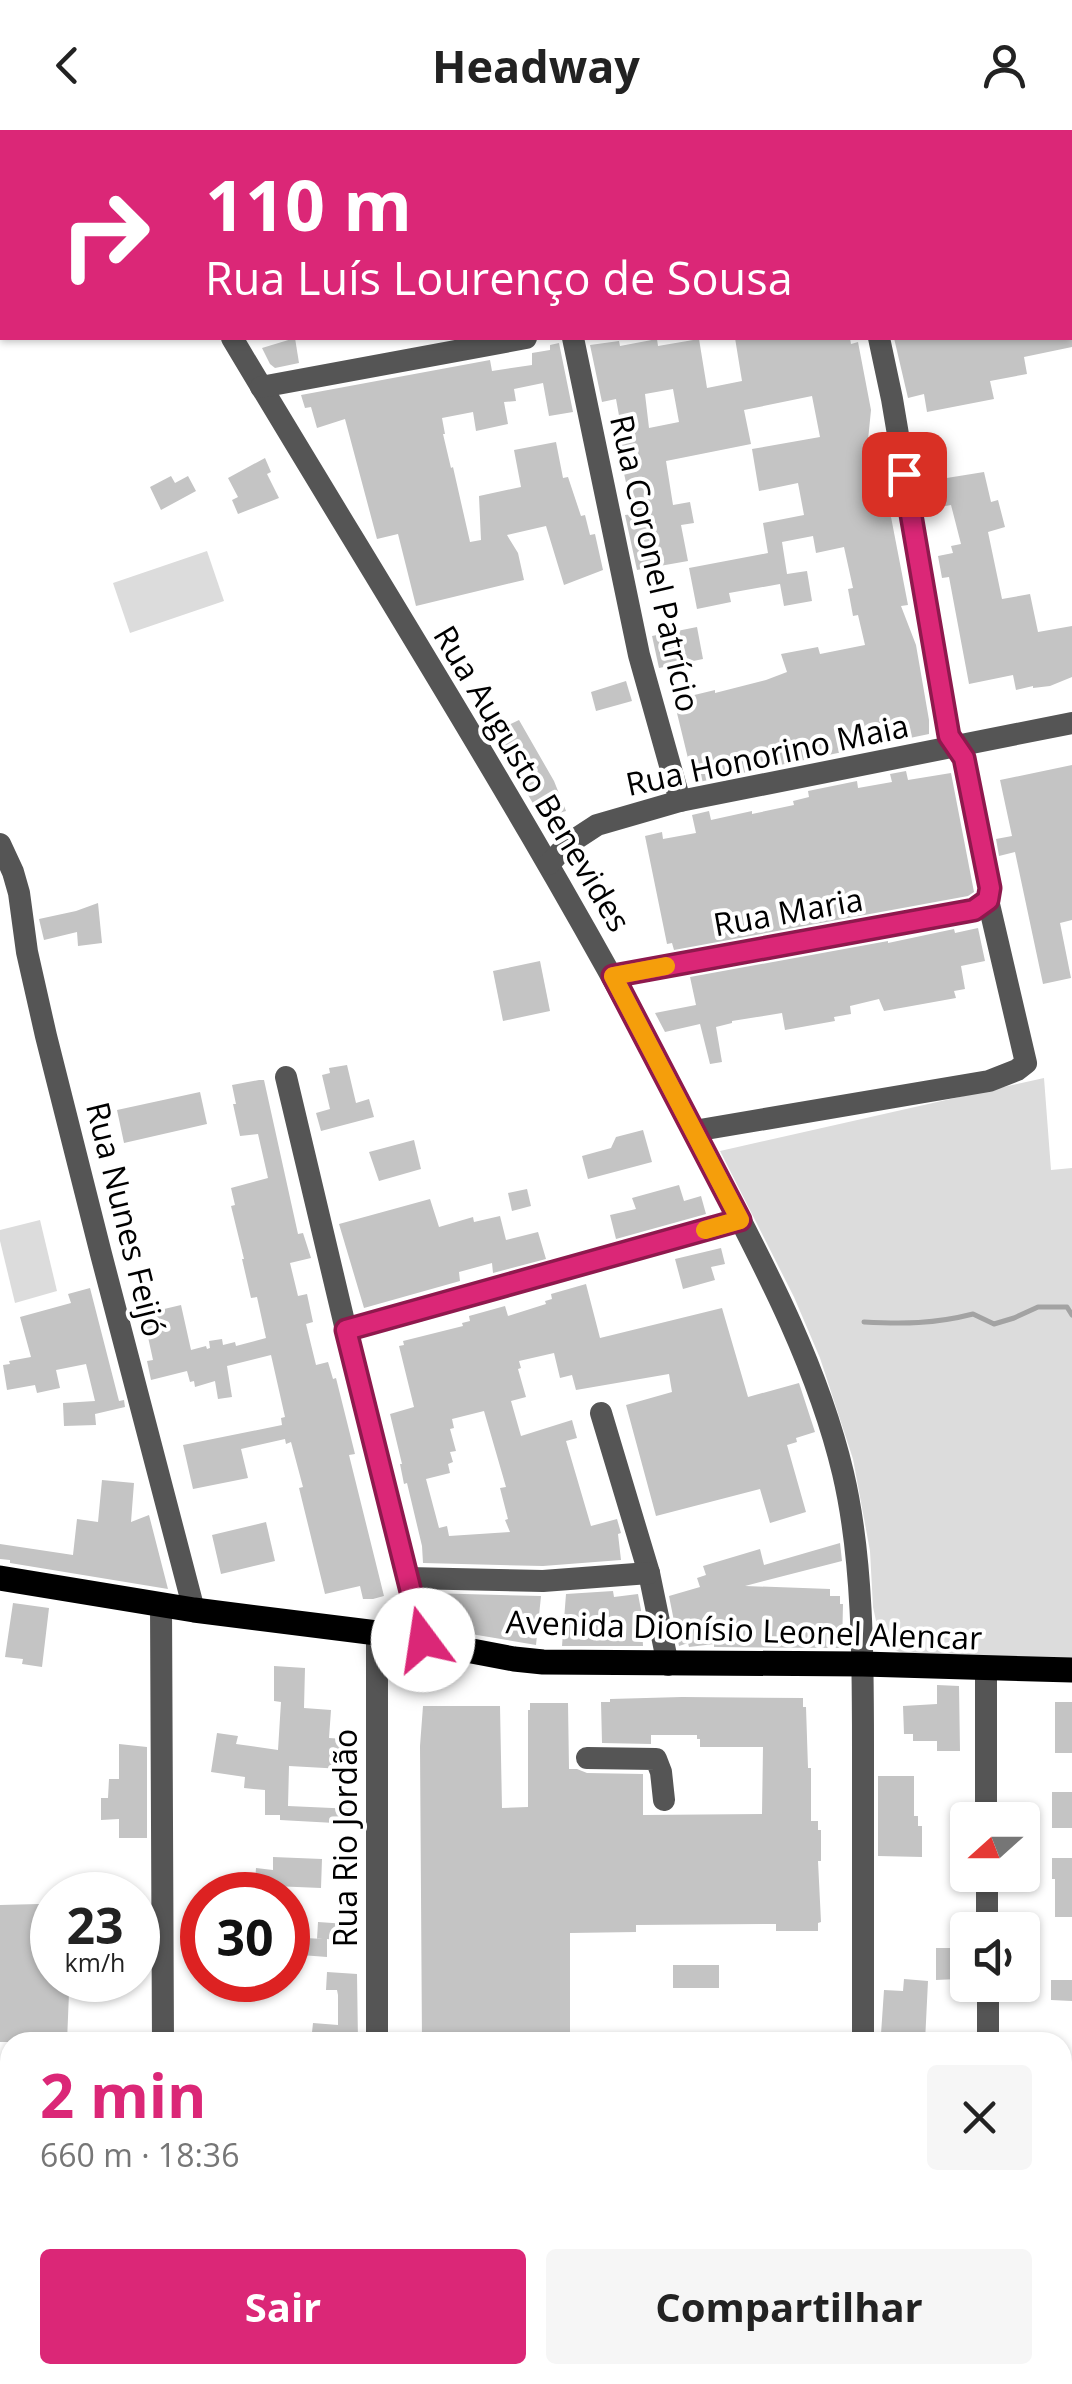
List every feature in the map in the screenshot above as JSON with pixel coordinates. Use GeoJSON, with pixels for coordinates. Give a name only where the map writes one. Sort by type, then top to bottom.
{"type":"FeatureCollection","features":[{"type":"Feature","properties":{"kind":"main road","name":"Avenida Dionísio Leonel Alencar"},"geometry":{"type":"LineString","coordinates":[[0,1578],[194,1610],[423,1640],[543,1662],[1072,1670]]}},
{"type":"Feature","properties":{"kind":"street","name":"Rua Augusto Benevides"},"geometry":{"type":"LineString","coordinates":[[233,340],[613,976],[740,1220],[790,1324],[827,1420],[840,1463],[853,1538],[863,1664],[863,2032]]}},
{"type":"Feature","properties":{"kind":"street"},"geometry":{"type":"LineString","coordinates":[[261,386],[515,340]]}},
{"type":"Feature","properties":{"kind":"street","name":"Rua Coronel Patrício"},"geometry":{"type":"LineString","coordinates":[[573,340],[639,655],[680,802]]}},
{"type":"Feature","properties":{"kind":"street"},"geometry":{"type":"LineString","coordinates":[[694,1131],[989,1081],[1026,1063],[981,905],[990,888],[964,758],[949,736],[879,340]]}},
{"type":"Feature","properties":{"kind":"street","name":"Rua Honorino Maia"},"geometry":{"type":"LineString","coordinates":[[549,864],[568,844],[597,825],[680,802],[1072,723]]}},
{"type":"Feature","properties":{"kind":"street","name":"Rua Nunes Feijó"},"geometry":{"type":"LineString","coordinates":[[0,844],[19,893],[33,980],[194,1610]]}},
{"type":"Feature","properties":{"kind":"street","name":"Rua Maria"},"geometry":{"type":"LineString","coordinates":[[613,976],[981,905]]}},
{"type":"Feature","properties":{"kind":"street"},"geometry":{"type":"LineString","coordinates":[[0,933],[23,926]]}},
{"type":"Feature","properties":{"kind":"street"},"geometry":{"type":"LineString","coordinates":[[286,1078],[423,1640]]}},
{"type":"Feature","properties":{"kind":"street"},"geometry":{"type":"LineString","coordinates":[[346,1330],[740,1220]]}},
{"type":"Feature","properties":{"kind":"street"},"geometry":{"type":"LineString","coordinates":[[601,1414],[649,1573],[668,1665]]}},
{"type":"Feature","properties":{"kind":"street"},"geometry":{"type":"LineString","coordinates":[[408,1578],[544,1581],[649,1573]]}},
{"type":"Feature","properties":{"kind":"street"},"geometry":{"type":"LineString","coordinates":[[161,1604],[163,2032]]}},
{"type":"Feature","properties":{"kind":"street","name":"Rua Rio Jordão"},"geometry":{"type":"LineString","coordinates":[[377,1633],[377,2032]]}},
{"type":"Feature","properties":{"kind":"street"},"geometry":{"type":"LineString","coordinates":[[986,1668],[986,1802]]}},
{"type":"Feature","properties":{"kind":"street"},"geometry":{"type":"LineString","coordinates":[[587,1758],[656,1759],[664,1800]]}},
{"type":"Feature","properties":{"kind":"street"},"geometry":{"type":"LineString","coordinates":[[988,2002],[988,2032]]}},
{"type":"Feature","properties":{"kind":"street"},"geometry":{"type":"LineString","coordinates":[[0,2375],[0,2384]]}},
{"type":"Feature","properties":{"kind":"shaded area"},"geometry":{"type":"Polygon","coordinates":[[[207,551],[224,601],[130,633],[113,583],[207,551]]]}},
{"type":"Feature","properties":{"kind":"shaded area"},"geometry":{"type":"Polygon","coordinates":[[[1044,1078],[1051,1170],[1072,1168],[1072,1661],[918,1659],[889,1648],[880,1639],[873,1607],[870,1551],[853,1459],[820,1358],[794,1297],[720,1151],[1044,1078]]]}},
{"type":"Feature","properties":{"kind":"shaded area"},"geometry":{"type":"Polygon","coordinates":[[[40,1220],[57,1291],[15,1303],[0,1230],[40,1220]]]}},
{"type":"Feature","properties":{"kind":"building"},"geometry":{"type":"Polygon","coordinates":[[[295,340],[299,363],[275,368],[262,348],[295,340]]]}},
{"type":"Feature","properties":{"kind":"building"},"geometry":{"type":"Polygon","coordinates":[[[657,340],[658,346],[699,340],[707,388],[742,381],[735,340],[858,342],[871,410],[868,440],[872,439],[891,517],[908,605],[901,606],[916,645],[929,734],[694,783],[676,709],[688,705],[686,697],[715,693],[787,672],[781,654],[818,647],[820,654],[865,645],[858,615],[853,616],[848,589],[853,588],[844,547],[816,553],[813,536],[782,542],[787,574],[807,571],[812,601],[784,606],[780,584],[729,593],[731,602],[697,609],[689,568],[768,553],[763,523],[804,515],[798,483],[759,491],[752,449],[820,437],[812,396],[744,410],[751,444],[666,461],[673,505],[690,502],[694,523],[681,525],[688,561],[637,570],[625,515],[633,514],[615,433],[622,432],[616,399],[602,402],[590,345],[619,341],[620,346],[657,340]],[[673,389],[645,394],[649,428],[679,422],[673,389]]]}},
{"type":"Feature","properties":{"kind":"building"},"geometry":{"type":"Polygon","coordinates":[[[894,340],[1072,340],[1072,347],[1024,357],[1027,374],[990,381],[994,399],[927,412],[924,394],[908,398],[894,340]]]}},
{"type":"Feature","properties":{"kind":"building"},"geometry":{"type":"Polygon","coordinates":[[[559,343],[573,412],[549,416],[543,383],[514,389],[516,401],[504,402],[508,424],[476,431],[473,412],[442,418],[443,434],[470,542],[481,540],[479,496],[521,487],[514,450],[556,442],[563,478],[568,477],[590,535],[595,534],[603,570],[564,585],[546,526],[507,535],[518,553],[524,580],[416,606],[398,534],[377,539],[345,419],[317,428],[311,407],[305,408],[301,395],[490,360],[492,371],[532,365],[532,353],[550,350],[550,345],[559,343]]]}},
{"type":"Feature","properties":{"kind":"building"},"geometry":{"type":"Polygon","coordinates":[[[265,458],[271,472],[267,474],[279,498],[238,514],[232,500],[238,497],[228,478],[265,458]]]}},
{"type":"Feature","properties":{"kind":"building"},"geometry":{"type":"Polygon","coordinates":[[[984,472],[991,502],[998,500],[1005,527],[988,532],[1002,599],[1030,594],[1038,632],[1072,626],[1072,677],[1050,686],[1016,690],[1013,675],[969,684],[949,577],[942,578],[938,556],[953,553],[951,546],[961,544],[951,505],[934,508],[928,481],[984,472]]]}},
{"type":"Feature","properties":{"kind":"building"},"geometry":{"type":"Polygon","coordinates":[[[171,476],[175,483],[188,476],[196,491],[161,510],[150,487],[171,476]]]}},
{"type":"Feature","properties":{"kind":"building"},"geometry":{"type":"Polygon","coordinates":[[[697,627],[703,659],[659,668],[652,636],[697,627]]]}},
{"type":"Feature","properties":{"kind":"building"},"geometry":{"type":"Polygon","coordinates":[[[626,681],[632,701],[596,711],[591,692],[626,681]]]}},
{"type":"Feature","properties":{"kind":"building"},"geometry":{"type":"Polygon","coordinates":[[[519,720],[554,781],[566,811],[546,817],[542,809],[538,812],[492,733],[519,720]]]}},
{"type":"Feature","properties":{"kind":"building"},"geometry":{"type":"Polygon","coordinates":[[[1072,765],[1072,920],[1060,923],[1071,978],[1043,984],[1015,852],[999,856],[996,839],[1012,836],[1000,780],[1072,765]]]}},
{"type":"Feature","properties":{"kind":"building"},"geometry":{"type":"Polygon","coordinates":[[[906,771],[908,780],[951,773],[974,892],[674,950],[672,943],[667,944],[645,836],[662,832],[663,839],[696,833],[692,815],[709,811],[711,820],[752,814],[794,805],[793,801],[809,797],[808,791],[857,781],[858,788],[892,782],[890,774],[906,771]]]}},
{"type":"Feature","properties":{"kind":"building"},"geometry":{"type":"Polygon","coordinates":[[[98,903],[102,943],[78,946],[77,932],[44,940],[39,919],[98,903]]]}},
{"type":"Feature","properties":{"kind":"building"},"geometry":{"type":"Polygon","coordinates":[[[978,928],[985,961],[961,966],[965,989],[954,991],[956,998],[884,1011],[879,999],[850,1006],[851,1014],[834,1017],[835,1021],[785,1030],[782,1013],[732,1021],[716,1027],[722,1062],[710,1064],[700,1024],[665,1032],[655,1013],[696,1005],[690,977],[954,929],[955,933],[978,928]]]}},
{"type":"Feature","properties":{"kind":"building"},"geometry":{"type":"Polygon","coordinates":[[[540,961],[550,1011],[503,1021],[493,971],[540,961]]]}},
{"type":"Feature","properties":{"kind":"building"},"geometry":{"type":"Polygon","coordinates":[[[347,1065],[356,1103],[369,1099],[374,1117],[321,1131],[316,1113],[330,1109],[322,1075],[330,1073],[329,1068],[347,1065]]]}},
{"type":"Feature","properties":{"kind":"building"},"geometry":{"type":"Polygon","coordinates":[[[264,1080],[298,1234],[303,1233],[311,1258],[290,1263],[298,1296],[307,1294],[313,1322],[306,1324],[316,1365],[328,1362],[333,1379],[336,1378],[355,1454],[349,1455],[384,1596],[373,1599],[363,1599],[360,1586],[325,1594],[291,1442],[286,1444],[285,1439],[241,1449],[248,1478],[193,1489],[183,1445],[282,1425],[281,1418],[285,1417],[271,1355],[227,1366],[232,1397],[218,1399],[215,1381],[195,1387],[187,1371],[151,1380],[147,1361],[153,1360],[143,1314],[181,1305],[191,1350],[210,1348],[209,1341],[222,1339],[223,1345],[235,1342],[236,1346],[266,1338],[257,1297],[251,1298],[231,1206],[235,1205],[231,1188],[268,1178],[258,1134],[240,1136],[233,1104],[232,1085],[264,1080]]]}},
{"type":"Feature","properties":{"kind":"building"},"geometry":{"type":"Polygon","coordinates":[[[200,1092],[207,1124],[124,1143],[117,1110],[200,1092]]]}},
{"type":"Feature","properties":{"kind":"building"},"geometry":{"type":"Polygon","coordinates":[[[643,1130],[652,1162],[588,1179],[582,1156],[611,1148],[616,1137],[643,1130]]]}},
{"type":"Feature","properties":{"kind":"building"},"geometry":{"type":"Polygon","coordinates":[[[414,1140],[421,1169],[379,1181],[369,1152],[414,1140]]]}},
{"type":"Feature","properties":{"kind":"building"},"geometry":{"type":"Polygon","coordinates":[[[679,1185],[684,1201],[701,1196],[706,1214],[616,1239],[610,1215],[636,1209],[632,1198],[679,1185]]]}},
{"type":"Feature","properties":{"kind":"building"},"geometry":{"type":"Polygon","coordinates":[[[527,1189],[531,1206],[512,1211],[508,1193],[527,1189]]]}},
{"type":"Feature","properties":{"kind":"building"},"geometry":{"type":"Polygon","coordinates":[[[430,1199],[439,1227],[473,1217],[474,1222],[500,1216],[506,1240],[538,1232],[546,1259],[493,1273],[492,1263],[459,1272],[460,1281],[364,1308],[339,1224],[430,1199]]]}},
{"type":"Feature","properties":{"kind":"building"},"geometry":{"type":"Polygon","coordinates":[[[721,1248],[725,1264],[711,1267],[715,1280],[683,1289],[675,1259],[721,1248]]]}},
{"type":"Feature","properties":{"kind":"building"},"geometry":{"type":"Polygon","coordinates":[[[586,1284],[600,1338],[722,1308],[748,1397],[799,1383],[815,1432],[787,1445],[806,1512],[770,1523],[760,1489],[656,1516],[626,1405],[672,1392],[669,1374],[576,1390],[572,1375],[560,1378],[554,1353],[519,1361],[526,1397],[511,1401],[521,1436],[572,1420],[577,1438],[566,1441],[591,1526],[617,1519],[621,1560],[543,1566],[423,1563],[390,1414],[414,1407],[399,1346],[404,1345],[403,1341],[463,1326],[462,1323],[470,1321],[469,1316],[505,1306],[508,1316],[546,1304],[552,1299],[551,1294],[586,1284]],[[484,1411],[452,1419],[454,1428],[450,1429],[456,1451],[450,1452],[450,1473],[426,1479],[439,1528],[447,1526],[449,1536],[510,1532],[500,1488],[506,1487],[484,1411]]]}},
{"type":"Feature","properties":{"kind":"building"},"geometry":{"type":"Polygon","coordinates":[[[90,1288],[119,1401],[124,1400],[125,1407],[95,1414],[96,1425],[64,1426],[63,1403],[95,1401],[86,1364],[56,1370],[60,1388],[37,1393],[35,1385],[7,1390],[3,1365],[31,1357],[20,1317],[71,1303],[68,1294],[90,1288]]]}},
{"type":"Feature","properties":{"kind":"building"},"geometry":{"type":"Polygon","coordinates":[[[102,1480],[134,1483],[131,1522],[149,1515],[168,1589],[0,1559],[0,1544],[73,1555],[77,1519],[98,1522],[102,1480]]]}},
{"type":"Feature","properties":{"kind":"building"},"geometry":{"type":"Polygon","coordinates":[[[266,1522],[275,1561],[221,1574],[212,1535],[266,1522]]]}},
{"type":"Feature","properties":{"kind":"building"},"geometry":{"type":"Polygon","coordinates":[[[840,1543],[842,1561],[745,1586],[830,1589],[830,1596],[840,1596],[843,1604],[842,1648],[714,1644],[689,1647],[688,1643],[679,1646],[669,1596],[700,1587],[697,1578],[706,1575],[703,1566],[760,1549],[764,1565],[840,1543]]]}},
{"type":"Feature","properties":{"kind":"building"},"geometry":{"type":"Polygon","coordinates":[[[613,1591],[614,1597],[638,1594],[643,1646],[562,1646],[566,1594],[613,1591]]]}},
{"type":"Feature","properties":{"kind":"building"},"geometry":{"type":"Polygon","coordinates":[[[427,1593],[541,1596],[536,1645],[435,1628],[427,1593]]]}},
{"type":"Feature","properties":{"kind":"building"},"geometry":{"type":"Polygon","coordinates":[[[13,1603],[49,1608],[42,1667],[5,1657],[13,1603]]]}},
{"type":"Feature","properties":{"kind":"building"},"geometry":{"type":"Polygon","coordinates":[[[274,1666],[305,1668],[304,1708],[331,1710],[329,1738],[344,1739],[343,1769],[289,1766],[288,1806],[354,1809],[353,1824],[280,1820],[280,1815],[265,1815],[265,1790],[244,1788],[245,1777],[211,1772],[217,1733],[238,1736],[236,1744],[278,1750],[281,1702],[274,1701],[274,1666]]]}},
{"type":"Feature","properties":{"kind":"building"},"geometry":{"type":"Polygon","coordinates":[[[937,1685],[959,1686],[960,1751],[937,1751],[937,1741],[913,1741],[913,1734],[904,1734],[903,1706],[937,1704],[937,1685]]]}},
{"type":"Feature","properties":{"kind":"building"},"geometry":{"type":"Polygon","coordinates":[[[803,1698],[811,1768],[811,1821],[818,1821],[821,1830],[818,1931],[776,1931],[776,1924],[636,1925],[636,1932],[570,1933],[570,2032],[422,2032],[423,1706],[500,1706],[502,1808],[528,1807],[530,1703],[568,1703],[569,1769],[643,1774],[643,1815],[762,1814],[763,1747],[700,1747],[697,1735],[651,1735],[651,1744],[602,1743],[601,1702],[803,1698]]]}},
{"type":"Feature","properties":{"kind":"building"},"geometry":{"type":"Polygon","coordinates":[[[1055,1702],[1072,1702],[1072,1753],[1055,1753],[1055,1702]]]}},
{"type":"Feature","properties":{"kind":"building"},"geometry":{"type":"Polygon","coordinates":[[[119,1744],[147,1747],[147,1838],[119,1838],[119,1819],[101,1820],[101,1798],[108,1798],[109,1779],[119,1779],[119,1744]]]}},
{"type":"Feature","properties":{"kind":"building"},"geometry":{"type":"Polygon","coordinates":[[[878,1776],[914,1776],[914,1816],[918,1816],[918,1826],[922,1826],[922,1857],[878,1856],[878,1776]]]}},
{"type":"Feature","properties":{"kind":"building"},"geometry":{"type":"Polygon","coordinates":[[[1052,1792],[1072,1792],[1072,1828],[1052,1828],[1052,1792]]]}},
{"type":"Feature","properties":{"kind":"building"},"geometry":{"type":"Polygon","coordinates":[[[273,1857],[322,1859],[321,1888],[310,1888],[310,1872],[256,1872],[256,1868],[273,1870],[273,1857]]]}},
{"type":"Feature","properties":{"kind":"building"},"geometry":{"type":"Polygon","coordinates":[[[1052,1858],[1072,1858],[1072,1917],[1055,1917],[1052,1858]]]}},
{"type":"Feature","properties":{"kind":"building"},"geometry":{"type":"Polygon","coordinates":[[[30,1904],[30,2002],[69,2002],[67,2032],[0,2032],[0,1905],[30,1904]]]}},
{"type":"Feature","properties":{"kind":"building"},"geometry":{"type":"Polygon","coordinates":[[[318,1922],[347,1924],[346,1941],[327,1939],[327,1957],[310,1956],[310,1939],[317,1939],[318,1922]]]}},
{"type":"Feature","properties":{"kind":"building"},"geometry":{"type":"Polygon","coordinates":[[[936,1948],[950,1948],[950,1979],[936,1980],[936,1948]]]}},
{"type":"Feature","properties":{"kind":"building"},"geometry":{"type":"Polygon","coordinates":[[[673,1965],[719,1965],[719,1988],[673,1988],[673,1965]]]}},
{"type":"Feature","properties":{"kind":"building"},"geometry":{"type":"Polygon","coordinates":[[[327,1972],[357,1974],[358,2032],[312,2032],[313,2023],[338,2025],[337,1990],[326,1990],[327,1972]]]}},
{"type":"Feature","properties":{"kind":"building"},"geometry":{"type":"Polygon","coordinates":[[[904,1979],[928,1981],[925,2032],[881,2032],[884,1990],[903,1991],[904,1979]]]}},
{"type":"Feature","properties":{"kind":"building"},"geometry":{"type":"Polygon","coordinates":[[[1051,1980],[1072,1980],[1072,2001],[1051,2000],[1051,1980]]]}},
{"type":"Feature","properties":{"kind":"waterway"},"geometry":{"type":"LineString","coordinates":[[864,1322],[918,1323],[973,1314],[994,1324],[1038,1307],[1067,1307],[1072,1315]]}},
{"type":"Feature","properties":{"kind":"slow traffic"},"geometry":{"type":"LineString","coordinates":[[666,966],[613,976],[740,1220],[705,1230]]}},
{"type":"Feature","properties":{"kind":"route"},"geometry":{"type":"LineString","coordinates":[[423,1640],[346,1330],[740,1220],[613,976],[974,910],[988,900],[990,888],[964,758],[949,736],[904,474]]}}]}
